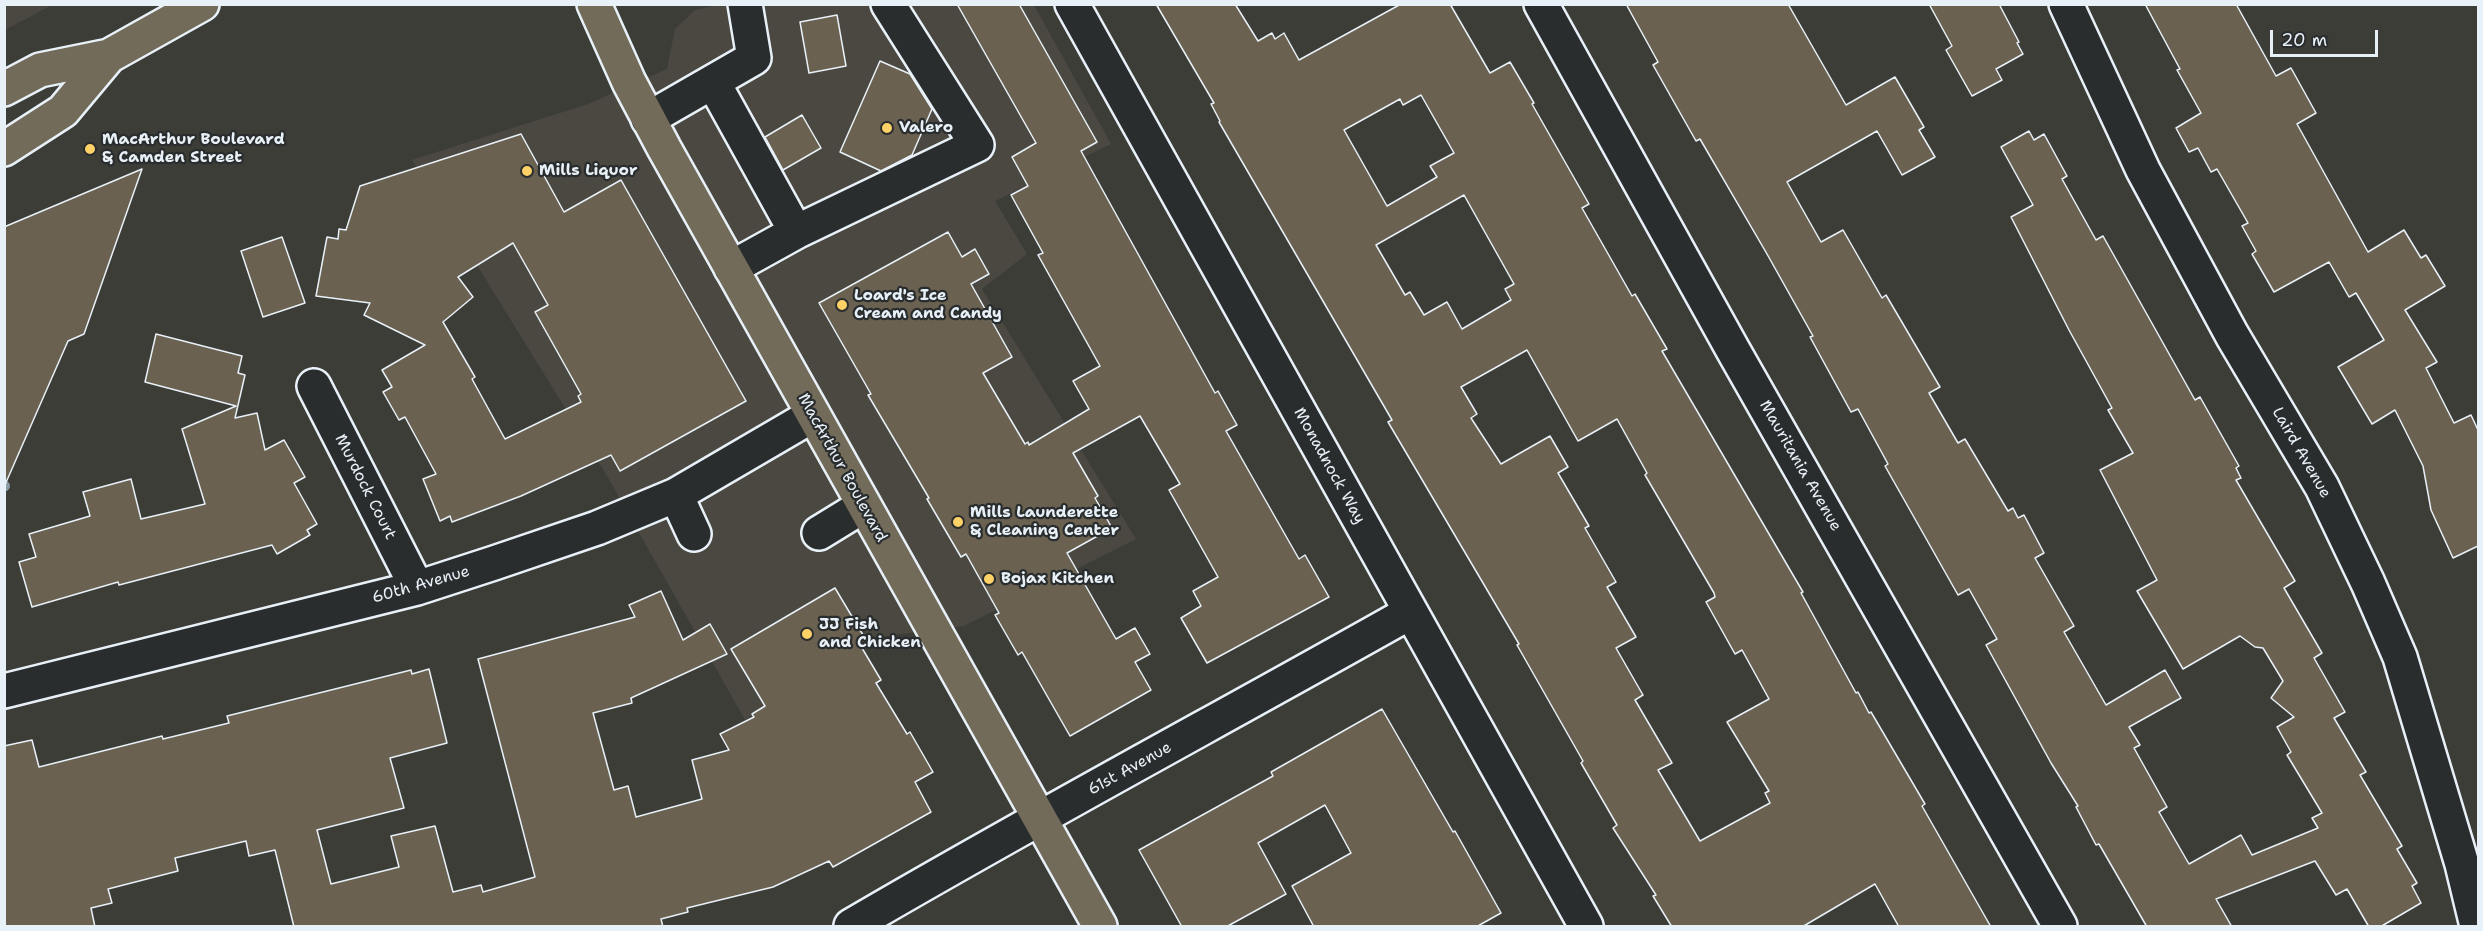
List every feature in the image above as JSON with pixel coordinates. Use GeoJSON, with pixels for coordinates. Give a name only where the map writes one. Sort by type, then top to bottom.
{"type":"FeatureCollection","features":[{"type":"Feature","properties":{"kind":"main road"},"geometry":{"type":"LineString","coordinates":[[4,90],[40,70],[109,56],[202,4]]}},
{"type":"Feature","properties":{"kind":"main road","name":"MacArthur Boulevard"},"geometry":{"type":"LineString","coordinates":[[594,4],[648,119],[1100,927]]}},
{"type":"Feature","properties":{"kind":"main road"},"geometry":{"type":"LineString","coordinates":[[4,149],[63,111],[109,56]]}},
{"type":"Feature","properties":{"kind":"street"},"geometry":{"type":"LineString","coordinates":[[648,119],[754,58],[745,4]]}},
{"type":"Feature","properties":{"kind":"street"},"geometry":{"type":"LineString","coordinates":[[731,267],[796,232],[977,145],[888,4]]}},
{"type":"Feature","properties":{"kind":"street","name":"Monadnock Way"},"geometry":{"type":"LineString","coordinates":[[1072,4],[1227,278],[1409,613],[1586,927]]}},
{"type":"Feature","properties":{"kind":"street","name":"Mauritania Avenue"},"geometry":{"type":"LineString","coordinates":[[1541,4],[1733,350],[2060,927]]}},
{"type":"Feature","properties":{"kind":"street","name":"Laird Avenue"},"geometry":{"type":"LineString","coordinates":[[2066,4],[2143,170],[2232,335],[2322,487],[2368,583],[2400,657],[2462,864],[2476,927]]}},
{"type":"Feature","properties":{"kind":"street"},"geometry":{"type":"LineString","coordinates":[[713,82],[796,232]]}},
{"type":"Feature","properties":{"kind":"street","name":"Murdock Court"},"geometry":{"type":"LineString","coordinates":[[314,386],[417,588]]}},
{"type":"Feature","properties":{"kind":"street","name":"60th Avenue"},"geometry":{"type":"LineString","coordinates":[[4,691],[417,588],[597,528],[676,495],[813,415]]}},
{"type":"Feature","properties":{"kind":"street"},"geometry":{"type":"LineString","coordinates":[[676,495],[694,534]]}},
{"type":"Feature","properties":{"kind":"street"},"geometry":{"type":"LineString","coordinates":[[819,532],[863,506]]}},
{"type":"Feature","properties":{"kind":"street","name":"61st Avenue"},"geometry":{"type":"LineString","coordinates":[[850,927],[991,844],[1409,613]]}},
{"type":"Feature","properties":{"kind":"shaded area"},"geometry":{"type":"Polygon","coordinates":[[[5,4],[52,4],[52,5],[5,30],[5,4]]]}},
{"type":"Feature","properties":{"kind":"shaded area"},"geometry":{"type":"Polygon","coordinates":[[[722,4],[1034,5],[1111,144],[995,201],[1027,254],[982,289],[1136,539],[964,626],[878,637],[745,720],[607,476],[412,160],[588,104],[667,69],[675,29],[695,10],[722,4]]]}},
{"type":"Feature","properties":{"kind":"building"},"geometry":{"type":"Polygon","coordinates":[[[957,4],[1019,4],[1097,142],[1081,151],[1215,393],[1218,391],[1237,425],[1226,431],[1299,559],[1305,555],[1329,597],[1207,663],[1181,618],[1201,606],[1193,591],[1218,577],[1169,490],[1180,484],[1140,416],[1073,453],[1098,496],[1095,498],[1112,528],[1067,553],[1116,639],[1135,628],[1150,654],[1135,662],[1151,690],[1070,736],[1022,652],[1018,655],[995,615],[999,613],[966,554],[961,557],[927,499],[929,498],[868,395],[871,394],[819,303],[948,232],[962,257],[975,249],[989,274],[971,284],[1012,357],[983,373],[1025,444],[1028,442],[1029,445],[1089,409],[1073,381],[1100,366],[1038,255],[1043,253],[1011,195],[1028,186],[1012,157],[1036,143],[957,4]]]}},
{"type":"Feature","properties":{"kind":"building"},"geometry":{"type":"Polygon","coordinates":[[[1156,4],[1235,4],[1258,41],[1272,33],[1275,39],[1284,33],[1299,60],[1401,4],[1450,4],[1490,73],[1510,62],[1589,204],[1582,208],[1632,296],[1635,294],[1667,349],[1662,351],[1803,592],[1801,593],[1856,693],[1858,692],[1869,713],[1871,712],[1925,804],[1922,806],[1991,927],[1899,927],[1875,884],[1802,927],[1672,927],[1653,896],[1656,895],[1613,828],[1617,825],[1517,645],[1519,644],[1388,422],[1392,420],[1219,122],[1211,104],[1214,103],[1156,4]],[[1421,95],[1403,105],[1400,99],[1344,130],[1387,206],[1437,177],[1430,166],[1454,153],[1421,95]],[[1464,195],[1376,245],[1405,295],[1410,292],[1424,315],[1447,302],[1462,329],[1511,300],[1505,289],[1514,284],[1464,195]],[[1527,350],[1461,387],[1477,414],[1471,418],[1501,464],[1550,436],[1568,467],[1558,473],[1589,526],[1585,528],[1616,582],[1607,587],[1636,637],[1616,648],[1643,695],[1635,700],[1672,763],[1658,770],[1700,841],[1770,803],[1765,793],[1769,791],[1727,722],[1769,699],[1742,650],[1735,654],[1706,602],[1715,597],[1714,593],[1645,475],[1647,473],[1617,419],[1578,441],[1527,350]]]}},
{"type":"Feature","properties":{"kind":"building"},"geometry":{"type":"Polygon","coordinates":[[[1626,4],[1788,4],[1846,105],[1895,77],[1924,127],[1919,130],[1935,157],[1902,175],[1877,131],[1787,182],[1821,242],[1843,230],[1882,298],[1886,295],[1940,387],[1929,393],[1958,443],[1965,439],[2008,511],[2013,508],[2018,518],[2024,515],[2044,553],[2035,558],[2074,626],[2064,632],[2106,705],[2165,670],[2181,698],[2129,727],[2140,745],[2134,748],[2167,807],[2159,812],[2189,864],[2241,835],[2252,855],[2318,828],[2312,818],[2322,813],[2287,755],[2291,752],[2277,727],[2294,717],[2271,698],[2283,681],[2263,648],[2255,647],[2240,636],[2183,669],[2137,591],[2157,580],[2100,470],[2133,453],[2108,410],[2112,408],[2011,217],[2033,205],[2001,147],[2029,131],[2034,140],[2044,134],[2067,176],[2062,179],[2096,240],[2103,236],[2195,400],[2200,397],[2239,466],[2236,468],[2241,478],[2236,480],[2295,581],[2284,588],[2322,653],[2314,658],[2345,712],[2334,718],[2366,772],[2360,775],[2402,846],[2397,849],[2417,883],[2412,886],[2421,903],[2380,927],[2369,927],[2347,889],[2336,895],[2315,861],[2216,899],[2232,927],[2147,927],[2099,844],[2096,845],[2076,807],[2078,806],[2051,763],[1986,645],[1997,639],[1969,589],[1958,595],[1885,466],[1888,464],[1858,409],[1851,412],[1810,337],[1813,336],[1767,254],[1700,139],[1696,141],[1653,65],[1658,62],[1626,4]]]}},
{"type":"Feature","properties":{"kind":"building"},"geometry":{"type":"Polygon","coordinates":[[[1929,4],[1999,4],[2023,54],[1996,69],[2002,80],[1972,96],[1946,50],[1952,46],[1929,4]]]}},
{"type":"Feature","properties":{"kind":"building"},"geometry":{"type":"Polygon","coordinates":[[[2145,4],[2236,4],[2276,76],[2291,68],[2316,113],[2297,124],[2368,252],[2404,230],[2421,258],[2426,255],[2445,286],[2405,310],[2437,362],[2426,368],[2454,423],[2471,415],[2478,430],[2478,546],[2453,558],[2431,510],[2423,466],[2395,410],[2372,424],[2338,367],[2384,340],[2356,293],[2349,297],[2329,262],[2274,292],[2252,254],[2256,251],[2242,226],[2248,223],[2217,169],[2211,172],[2198,148],[2189,152],[2176,128],[2201,113],[2145,4]]]}},
{"type":"Feature","properties":{"kind":"building"},"geometry":{"type":"Polygon","coordinates":[[[837,15],[846,66],[809,73],[800,22],[837,15]]]}},
{"type":"Feature","properties":{"kind":"building","name":"Valero"},"geometry":{"type":"Polygon","coordinates":[[[880,61],[910,74],[932,109],[912,155],[881,171],[840,152],[880,61]]]}},
{"type":"Feature","properties":{"kind":"building"},"geometry":{"type":"Polygon","coordinates":[[[802,115],[821,148],[783,170],[765,137],[802,115]]]}},
{"type":"Feature","properties":{"kind":"building"},"geometry":{"type":"Polygon","coordinates":[[[521,134],[564,212],[621,180],[746,401],[620,471],[611,455],[521,496],[452,522],[450,516],[440,521],[423,479],[436,474],[405,417],[399,420],[383,392],[392,387],[382,370],[425,345],[364,315],[370,303],[316,296],[327,237],[338,239],[339,229],[346,230],[360,186],[521,134]],[[513,243],[458,277],[473,297],[443,322],[475,377],[472,379],[505,439],[581,402],[578,396],[581,394],[535,312],[548,305],[513,243]]]}},
{"type":"Feature","properties":{"kind":"building"},"geometry":{"type":"Polygon","coordinates":[[[142,169],[84,334],[68,341],[4,487],[4,227],[142,169]]]}},
{"type":"Feature","properties":{"kind":"building"},"geometry":{"type":"Polygon","coordinates":[[[282,237],[305,303],[263,317],[241,251],[282,237]]]}},
{"type":"Feature","properties":{"kind":"building"},"geometry":{"type":"Polygon","coordinates":[[[156,334],[242,356],[238,373],[245,375],[235,418],[257,413],[265,450],[284,440],[305,477],[294,483],[317,524],[307,530],[310,535],[277,554],[272,545],[119,585],[118,582],[32,607],[19,562],[36,557],[29,534],[90,516],[83,492],[131,479],[141,519],[205,504],[182,429],[236,406],[145,382],[156,334]]]}},
{"type":"Feature","properties":{"kind":"building"},"geometry":{"type":"Polygon","coordinates":[[[835,588],[869,645],[862,648],[881,680],[876,683],[907,734],[910,732],[933,772],[915,782],[931,812],[833,867],[829,861],[773,887],[687,908],[688,912],[661,919],[663,927],[294,927],[275,850],[249,856],[246,841],[175,858],[178,871],[108,889],[112,903],[91,908],[95,927],[4,927],[4,746],[32,740],[39,767],[162,736],[163,739],[229,723],[227,716],[411,670],[412,674],[429,669],[447,743],[390,758],[404,808],[317,830],[331,884],[399,867],[391,836],[435,826],[453,892],[481,885],[483,892],[535,877],[478,659],[635,617],[629,605],[661,591],[683,640],[710,624],[727,654],[631,698],[632,703],[593,713],[614,790],[628,786],[636,817],[702,799],[692,760],[729,750],[720,734],[754,717],[752,714],[765,706],[731,649],[835,588]]]}},
{"type":"Feature","properties":{"kind":"building"},"geometry":{"type":"Polygon","coordinates":[[[1382,709],[1501,913],[1476,927],[1314,927],[1292,886],[1351,853],[1325,805],[1258,843],[1286,894],[1226,927],[1182,927],[1139,850],[1273,776],[1271,772],[1382,709]]]}},
{"type":"Feature","properties":{"kind":"place","name":"Valero"},"geometry":{"type":"Point","coordinates":[887,128]}},
{"type":"Feature","properties":{"kind":"place","name":"MacArthur Boulevard & Camden Street"},"geometry":{"type":"Point","coordinates":[90,149]}},
{"type":"Feature","properties":{"kind":"place","name":"Mills Liquor"},"geometry":{"type":"Point","coordinates":[527,171]}},
{"type":"Feature","properties":{"kind":"place","name":"Loard's Ice Cream and Candy"},"geometry":{"type":"Point","coordinates":[842,305]}},
{"type":"Feature","properties":{"kind":"place","name":"Mills Launderette & Cleaning Center"},"geometry":{"type":"Point","coordinates":[958,522]}},
{"type":"Feature","properties":{"kind":"place","name":"Bojax Kitchen"},"geometry":{"type":"Point","coordinates":[989,579]}},
{"type":"Feature","properties":{"kind":"place","name":"JJ Fish and Chicken"},"geometry":{"type":"Point","coordinates":[807,634]}}]}
